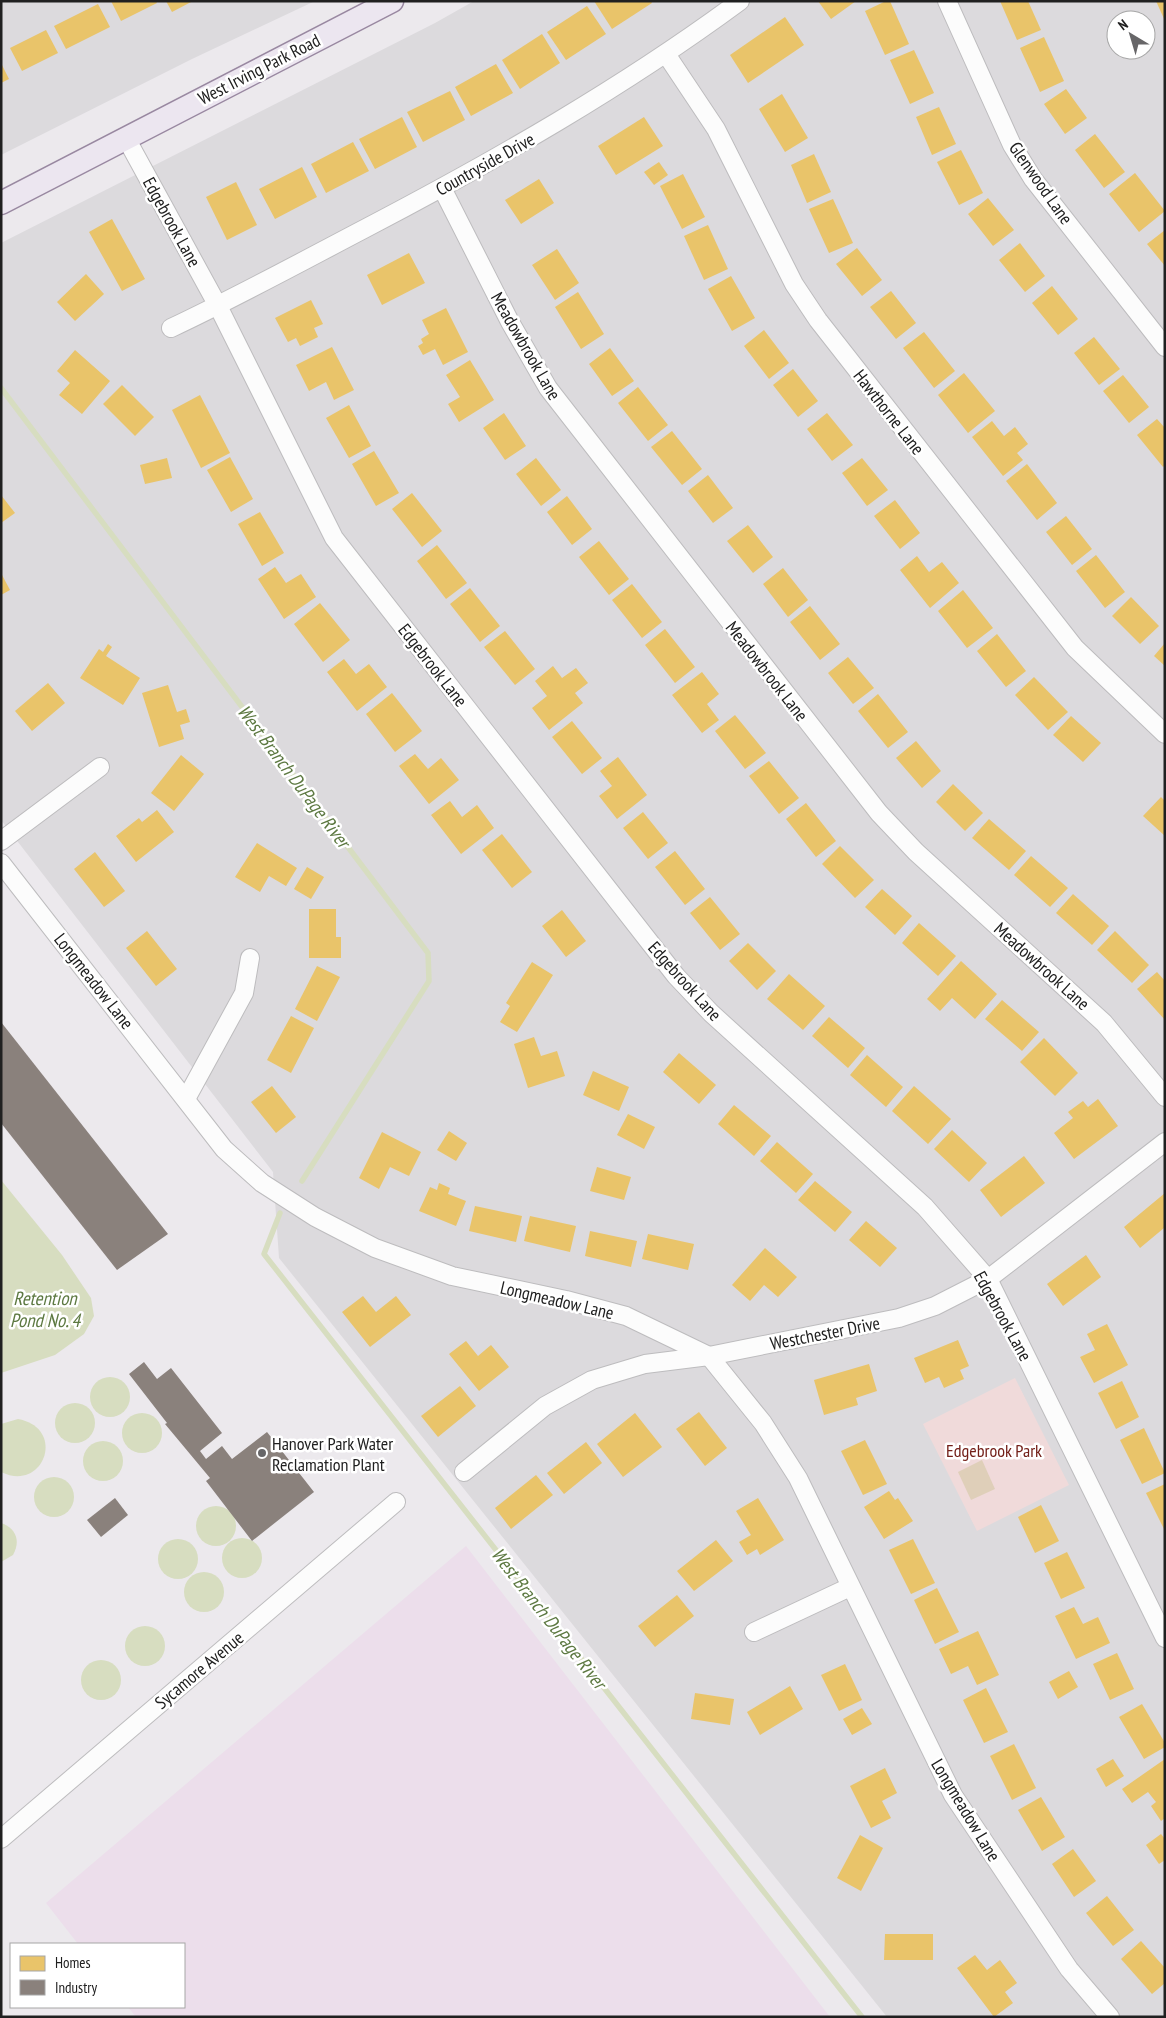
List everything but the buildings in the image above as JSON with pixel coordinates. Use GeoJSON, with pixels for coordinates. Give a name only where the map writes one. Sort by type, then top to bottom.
{"type":"FeatureCollection","features":[{"type":"Feature","properties":{"kind":"main road","name":"West Irving Park Road"},"geometry":{"type":"LineString","coordinates":[[1,203],[392,1]]}},
{"type":"Feature","properties":{"kind":"street","name":"Countryside Drive"},"geometry":{"type":"LineString","coordinates":[[218,306],[442,188],[560,122],[666,54],[740,1]]}},
{"type":"Feature","properties":{"kind":"street","name":"Glenwood Lane"},"geometry":{"type":"LineString","coordinates":[[947,1],[1012,145],[1033,179],[1165,347]]}},
{"type":"Feature","properties":{"kind":"street","name":"Hawthorne Lane"},"geometry":{"type":"LineString","coordinates":[[666,54],[716,129],[794,284],[818,320],[1075,648],[1165,734]]}},
{"type":"Feature","properties":{"kind":"street","name":"Edgebrook Lane"},"geometry":{"type":"LineString","coordinates":[[126,138],[218,306],[334,538],[676,976],[711,1013],[925,1207],[988,1279],[1165,1638]]}},
{"type":"Feature","properties":{"kind":"street","name":"Meadowbrook Lane"},"geometry":{"type":"LineString","coordinates":[[442,188],[510,322],[548,388],[879,813],[916,852],[1104,1023],[1165,1097]]}},
{"type":"Feature","properties":{"kind":"street"},"geometry":{"type":"LineString","coordinates":[[171,328],[218,306]]}},
{"type":"Feature","properties":{"kind":"street"},"geometry":{"type":"LineString","coordinates":[[1,841],[100,767]]}},
{"type":"Feature","properties":{"kind":"street","name":"Longmeadow Lane"},"geometry":{"type":"LineString","coordinates":[[1,863],[224,1149],[262,1183],[315,1217],[375,1248],[452,1276],[566,1300],[626,1316],[709,1356],[784,1454],[952,1795],[1069,1969],[1110,2017]]}},
{"type":"Feature","properties":{"kind":"street"},"geometry":{"type":"LineString","coordinates":[[186,1099],[244,993],[250,958]]}},
{"type":"Feature","properties":{"kind":"street","name":"Westchester Drive"},"geometry":{"type":"LineString","coordinates":[[464,1472],[545,1406],[592,1380],[645,1364],[709,1356],[898,1318],[935,1306],[988,1279],[1165,1142]]}},
{"type":"Feature","properties":{"kind":"street","name":"Sycamore Avenue"},"geometry":{"type":"LineString","coordinates":[[1,1839],[396,1502]]}},
{"type":"Feature","properties":{"kind":"street"},"geometry":{"type":"LineString","coordinates":[[754,1632],[850,1586]]}},
{"type":"Feature","properties":{"kind":"shaded area"},"geometry":{"type":"Polygon","coordinates":[[[1,1],[315,1],[192,59],[1,155],[1,1]]]}},
{"type":"Feature","properties":{"kind":"shaded area"},"geometry":{"type":"Polygon","coordinates":[[[474,1],[1165,1],[1165,2017],[887,2017],[279,1258],[273,1172],[1,820],[1,243],[435,23],[474,1]]]}},
{"type":"Feature","properties":{"kind":"shaded area"},"geometry":{"type":"Polygon","coordinates":[[[982,1460],[995,1489],[971,1500],[958,1472],[982,1460]]]}},
{"type":"Feature","properties":{"kind":"shaded area"},"geometry":{"type":"Polygon","coordinates":[[[466,1546],[830,2017],[136,2017],[129,2008],[185,2008],[185,1943],[77,1943],[46,1903],[466,1546]]]}},
{"type":"Feature","properties":{"kind":"green space","name":"Edgebrook Park"},"geometry":{"type":"Polygon","coordinates":[[[1015,1378],[1069,1485],[977,1531],[923,1424],[1015,1378]]]}},
{"type":"Feature","properties":{"kind":"water","name":"Retention Pond No. 4"},"geometry":{"type":"Polygon","coordinates":[[[1,1180],[62,1255],[91,1298],[94,1316],[84,1334],[55,1355],[1,1373],[1,1180]]]}},
{"type":"Feature","properties":{"kind":"water"},"geometry":{"type":"Polygon","coordinates":[[[114,1377],[121,1380],[127,1386],[130,1397],[129,1405],[121,1414],[114,1417],[106,1417],[99,1414],[91,1405],[90,1393],[93,1386],[102,1378],[114,1377]]]}},
{"type":"Feature","properties":{"kind":"water"},"geometry":{"type":"Polygon","coordinates":[[[79,1403],[86,1406],[92,1412],[95,1423],[94,1431],[86,1440],[79,1443],[71,1443],[64,1440],[56,1431],[55,1419],[58,1412],[67,1404],[79,1403]]]}},
{"type":"Feature","properties":{"kind":"water"},"geometry":{"type":"Polygon","coordinates":[[[146,1413],[153,1416],[159,1422],[162,1433],[161,1441],[153,1450],[146,1453],[138,1453],[131,1450],[123,1441],[122,1429],[125,1422],[134,1414],[146,1413]]]}},
{"type":"Feature","properties":{"kind":"water"},"geometry":{"type":"Polygon","coordinates":[[[18,1419],[33,1425],[42,1434],[45,1445],[44,1457],[38,1467],[29,1474],[16,1476],[1,1472],[1,1424],[18,1419]]]}},
{"type":"Feature","properties":{"kind":"water"},"geometry":{"type":"Polygon","coordinates":[[[107,1441],[114,1444],[120,1450],[123,1461],[122,1469],[114,1478],[107,1481],[99,1481],[92,1478],[84,1469],[83,1457],[86,1450],[95,1442],[107,1441]]]}},
{"type":"Feature","properties":{"kind":"water"},"geometry":{"type":"Polygon","coordinates":[[[58,1477],[65,1480],[71,1486],[74,1497],[73,1505],[65,1514],[58,1517],[50,1517],[43,1514],[35,1505],[34,1493],[37,1486],[46,1478],[58,1477]]]}},
{"type":"Feature","properties":{"kind":"water"},"geometry":{"type":"Polygon","coordinates":[[[220,1506],[227,1509],[233,1515],[236,1526],[235,1534],[227,1543],[220,1546],[212,1546],[205,1543],[197,1534],[196,1522],[199,1515],[208,1507],[220,1506]]]}},
{"type":"Feature","properties":{"kind":"water"},"geometry":{"type":"Polygon","coordinates":[[[1,1523],[10,1528],[16,1536],[17,1545],[13,1555],[1,1562],[1,1523]]]}},
{"type":"Feature","properties":{"kind":"water"},"geometry":{"type":"Polygon","coordinates":[[[246,1538],[253,1541],[259,1547],[262,1558],[261,1566],[253,1575],[246,1578],[238,1578],[231,1575],[223,1566],[222,1554],[225,1547],[234,1539],[246,1538]]]}},
{"type":"Feature","properties":{"kind":"water"},"geometry":{"type":"Polygon","coordinates":[[[182,1539],[189,1542],[195,1548],[198,1559],[197,1567],[189,1576],[182,1579],[174,1579],[167,1576],[159,1567],[158,1555],[161,1548],[170,1540],[182,1539]]]}},
{"type":"Feature","properties":{"kind":"water"},"geometry":{"type":"Polygon","coordinates":[[[208,1572],[215,1575],[221,1581],[224,1592],[223,1600],[215,1609],[208,1612],[200,1612],[193,1609],[185,1600],[184,1588],[187,1581],[196,1573],[208,1572]]]}},
{"type":"Feature","properties":{"kind":"water"},"geometry":{"type":"Polygon","coordinates":[[[149,1626],[156,1629],[162,1635],[165,1646],[164,1654],[156,1663],[149,1666],[141,1666],[134,1663],[126,1654],[125,1642],[128,1635],[137,1627],[149,1626]]]}},
{"type":"Feature","properties":{"kind":"water"},"geometry":{"type":"Polygon","coordinates":[[[105,1660],[112,1663],[118,1669],[121,1680],[120,1688],[112,1697],[105,1700],[97,1700],[90,1697],[82,1688],[81,1676],[84,1669],[93,1661],[105,1660]]]}},
{"type":"Feature","properties":{"kind":"waterway","name":"West Branch DuPage River"},"geometry":{"type":"LineString","coordinates":[[1,388],[428,953],[429,981],[302,1181]]}},
{"type":"Feature","properties":{"kind":"waterway","name":"West Branch DuPage River"},"geometry":{"type":"LineString","coordinates":[[280,1213],[264,1254],[862,2017]]}},
{"type":"Feature","properties":{"kind":"place","name":"Hanover Park Water Reclamation Plant"},"geometry":{"type":"Point","coordinates":[262,1453]}}]}
